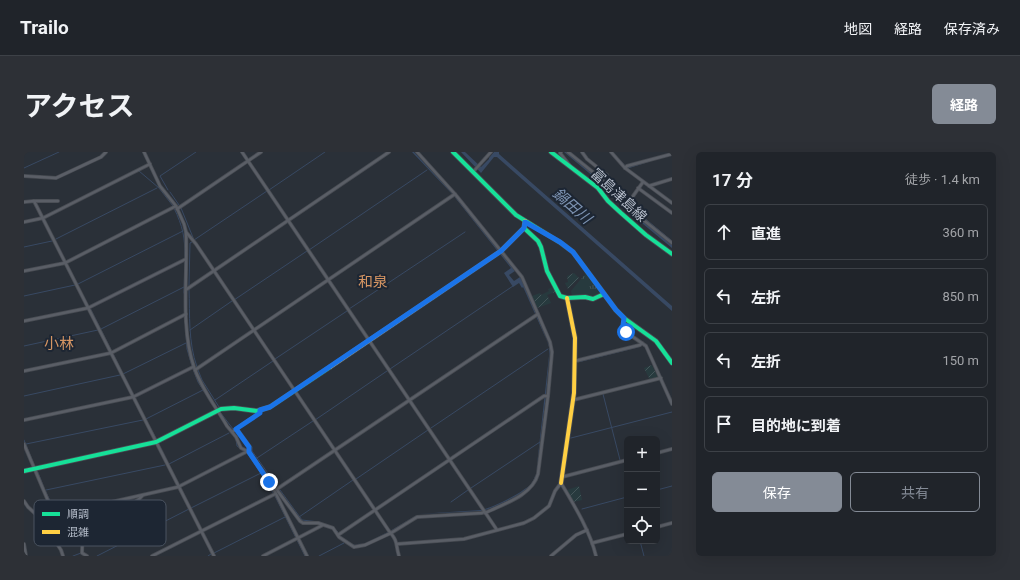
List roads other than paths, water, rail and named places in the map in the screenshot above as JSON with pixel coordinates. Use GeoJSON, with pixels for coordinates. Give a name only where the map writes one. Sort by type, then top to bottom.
{"type":"FeatureCollection","features":[{"type":"Feature","properties":{"kind":"street"},"geometry":{"type":"LineString","coordinates":[[24,176],[58,178],[101,157],[106,152]]}},
{"type":"Feature","properties":{"kind":"street"},"geometry":{"type":"LineString","coordinates":[[144,152],[160,186],[176,208],[184,224],[186,232],[186,314],[189,349],[194,368],[200,382],[227,426],[236,437],[241,448],[247,452],[302,522],[318,523],[333,528],[339,537],[354,547],[365,544],[390,532],[417,516],[482,513],[508,502],[527,491],[536,480],[538,474],[552,346],[537,314],[524,280],[417,152]]}},
{"type":"Feature","properties":{"kind":"street"},"geometry":{"type":"LineString","coordinates":[[242,152],[497,530]]}},
{"type":"Feature","properties":{"kind":"street"},"geometry":{"type":"LineString","coordinates":[[24,271],[65,263],[176,208],[261,152]]}},
{"type":"Feature","properties":{"kind":"street"},"geometry":{"type":"LineString","coordinates":[[186,289],[389,152]]}},
{"type":"Feature","properties":{"kind":"street"},"geometry":{"type":"LineString","coordinates":[[453,152],[475,171],[516,215],[525,222],[560,242],[573,252],[624,318],[656,341],[672,363]]}},
{"type":"Feature","properties":{"kind":"street"},"geometry":{"type":"LineString","coordinates":[[475,171],[491,152]]}},
{"type":"Feature","properties":{"kind":"street","name":"富島津島線"},"geometry":{"type":"LineString","coordinates":[[551,152],[598,188],[608,201],[633,224],[672,254]]}},
{"type":"Feature","properties":{"kind":"street"},"geometry":{"type":"LineString","coordinates":[[560,152],[572,168]]}},
{"type":"Feature","properties":{"kind":"street"},"geometry":{"type":"LineString","coordinates":[[568,152],[609,185],[626,206],[672,243]]}},
{"type":"Feature","properties":{"kind":"street"},"geometry":{"type":"LineString","coordinates":[[582,152],[587,159],[606,175]]}},
{"type":"Feature","properties":{"kind":"street"},"geometry":{"type":"LineString","coordinates":[[611,152],[625,168],[672,203]]}},
{"type":"Feature","properties":{"kind":"street"},"geometry":{"type":"LineString","coordinates":[[625,168],[627,166],[672,154]]}},
{"type":"Feature","properties":{"kind":"street"},"geometry":{"type":"LineString","coordinates":[[24,222],[43,218],[150,164]]}},
{"type":"Feature","properties":{"kind":"street"},"geometry":{"type":"LineString","coordinates":[[648,186],[672,179]]}},
{"type":"Feature","properties":{"kind":"street"},"geometry":{"type":"LineString","coordinates":[[626,206],[643,182]]}},
{"type":"Feature","properties":{"kind":"street"},"geometry":{"type":"LineString","coordinates":[[638,188],[672,213]]}},
{"type":"Feature","properties":{"kind":"street"},"geometry":{"type":"LineString","coordinates":[[24,420],[133,398],[194,368],[254,330],[454,195]]}},
{"type":"Feature","properties":{"kind":"street"},"geometry":{"type":"LineString","coordinates":[[24,202],[58,201]]}},
{"type":"Feature","properties":{"kind":"street"},"geometry":{"type":"LineString","coordinates":[[34,202],[214,556]]}},
{"type":"Feature","properties":{"kind":"street"},"geometry":{"type":"LineString","coordinates":[[24,471],[156,442],[218,411],[231,408],[253,411],[270,407],[500,252],[524,228],[525,222]]}},
{"type":"Feature","properties":{"kind":"street"},"geometry":{"type":"LineString","coordinates":[[524,228],[538,241],[547,271],[558,294],[561,297],[596,298],[604,294]]}},
{"type":"Feature","properties":{"kind":"street"},"geometry":{"type":"LineString","coordinates":[[186,232],[393,535],[397,544],[396,548],[399,556]]}},
{"type":"Feature","properties":{"kind":"street"},"geometry":{"type":"LineString","coordinates":[[24,321],[88,308],[186,259]]}},
{"type":"Feature","properties":{"kind":"street"},"geometry":{"type":"LineString","coordinates":[[397,544],[464,539],[524,523],[538,515],[551,504],[555,491],[561,483],[574,400],[575,338],[567,298]]}},
{"type":"Feature","properties":{"kind":"street"},"geometry":{"type":"LineString","coordinates":[[24,371],[110,353],[186,314]]}},
{"type":"Feature","properties":{"kind":"street"},"geometry":{"type":"LineString","coordinates":[[277,489],[537,314]]}},
{"type":"Feature","properties":{"kind":"street"},"geometry":{"type":"LineString","coordinates":[[624,318],[623,325],[626,332],[641,344],[646,346],[659,378],[672,404]]}},
{"type":"Feature","properties":{"kind":"street"},"geometry":{"type":"LineString","coordinates":[[575,361],[641,344]]}},
{"type":"Feature","properties":{"kind":"street"},"geometry":{"type":"LineString","coordinates":[[574,400],[659,378]]}},
{"type":"Feature","properties":{"kind":"street"},"geometry":{"type":"LineString","coordinates":[[338,535],[546,396]]}},
{"type":"Feature","properties":{"kind":"street"},"geometry":{"type":"LineString","coordinates":[[232,432],[260,413],[260,410]]}},
{"type":"Feature","properties":{"kind":"street"},"geometry":{"type":"LineString","coordinates":[[115,500],[178,486],[247,452],[249,447],[236,429]]}},
{"type":"Feature","properties":{"kind":"street"},"geometry":{"type":"LineString","coordinates":[[24,444],[48,500]]}},
{"type":"Feature","properties":{"kind":"street"},"geometry":{"type":"LineString","coordinates":[[660,452],[672,449]]}},
{"type":"Feature","properties":{"kind":"street"},"geometry":{"type":"LineString","coordinates":[[562,477],[624,461]]}},
{"type":"Feature","properties":{"kind":"street"},"geometry":{"type":"LineString","coordinates":[[268,478],[307,556]]}},
{"type":"Feature","properties":{"kind":"street"},"geometry":{"type":"LineString","coordinates":[[561,483],[587,530],[596,556]]}},
{"type":"Feature","properties":{"kind":"street"},"geometry":{"type":"LineString","coordinates":[[137,500],[143,494]]}},
{"type":"Feature","properties":{"kind":"street"},"geometry":{"type":"LineString","coordinates":[[152,556],[275,494]]}},
{"type":"Feature","properties":{"kind":"street"},"geometry":{"type":"LineString","coordinates":[[24,501],[34,512]]}},
{"type":"Feature","properties":{"kind":"street"},"geometry":{"type":"LineString","coordinates":[[660,526],[672,523]]}},
{"type":"Feature","properties":{"kind":"street"},"geometry":{"type":"LineString","coordinates":[[263,556],[323,525]]}},
{"type":"Feature","properties":{"kind":"street"},"geometry":{"type":"LineString","coordinates":[[552,556],[575,536],[587,530]]}},
{"type":"Feature","properties":{"kind":"street"},"geometry":{"type":"LineString","coordinates":[[592,543],[624,535]]}},
{"type":"Feature","properties":{"kind":"street"},"geometry":{"type":"LineString","coordinates":[[24,544],[26,556]]}},
{"type":"Feature","properties":{"kind":"street"},"geometry":{"type":"LineString","coordinates":[[58,546],[63,556]]}},
{"type":"Feature","properties":{"kind":"street"},"geometry":{"type":"LineString","coordinates":[[82,546],[82,553],[87,556]]}},
{"type":"Feature","properties":{"kind":"water"},"geometry":{"type":"Polygon","coordinates":[[[412,152],[414,152],[453,194],[515,271],[509,275],[514,281],[520,277],[523,281],[550,348],[546,396],[536,474],[549,356],[547,341],[523,287],[522,288],[519,283],[513,287],[504,273],[511,268],[453,195],[412,152]]]}},
{"type":"Feature","properties":{"kind":"water"},"geometry":{"type":"Polygon","coordinates":[[[461,152],[465,152],[481,167],[494,152],[499,152],[499,154],[672,306],[672,311],[497,157],[494,157],[481,173],[461,152]]]}},
{"type":"Feature","properties":{"kind":"water"},"geometry":{"type":"Polygon","coordinates":[[[564,152],[566,152],[609,187],[633,213],[672,245],[672,248],[625,209],[607,188],[564,152]]]}},
{"type":"Feature","properties":{"kind":"water"},"geometry":{"type":"Polygon","coordinates":[[[536,474],[533,482],[527,489],[501,504],[482,511],[418,514],[481,510],[493,506],[526,489],[533,481],[536,474]]]}},
{"type":"Feature","properties":{"kind":"water"},"geometry":{"type":"Polygon","coordinates":[[[418,514],[391,531],[367,542],[390,531],[418,514]]]}},
{"type":"Feature","properties":{"kind":"waterway"},"geometry":{"type":"LineString","coordinates":[[24,168],[59,152]]}},
{"type":"Feature","properties":{"kind":"waterway"},"geometry":{"type":"LineString","coordinates":[[168,190],[160,176],[196,152]]}},
{"type":"Feature","properties":{"kind":"waterway"},"geometry":{"type":"LineString","coordinates":[[269,190],[325,152]]}},
{"type":"Feature","properties":{"kind":"waterway"},"geometry":{"type":"LineString","coordinates":[[620,160],[625,166]]}},
{"type":"Feature","properties":{"kind":"waterway"},"geometry":{"type":"LineString","coordinates":[[631,171],[628,168],[650,161]]}},
{"type":"Feature","properties":{"kind":"waterway"},"geometry":{"type":"LineString","coordinates":[[309,250],[427,170]]}},
{"type":"Feature","properties":{"kind":"waterway"},"geometry":{"type":"LineString","coordinates":[[139,171],[159,188],[173,206]]}},
{"type":"Feature","properties":{"kind":"waterway"},"geometry":{"type":"LineString","coordinates":[[56,239],[157,188]]}},
{"type":"Feature","properties":{"kind":"waterway"},"geometry":{"type":"LineString","coordinates":[[194,240],[267,191]]}},
{"type":"Feature","properties":{"kind":"waterway"},"geometry":{"type":"LineString","coordinates":[[170,192],[179,205]]}},
{"type":"Feature","properties":{"kind":"waterway"},"geometry":{"type":"LineString","coordinates":[[174,208],[183,232],[185,258]]}},
{"type":"Feature","properties":{"kind":"waterway"},"geometry":{"type":"LineString","coordinates":[[181,208],[194,240]]}},
{"type":"Feature","properties":{"kind":"waterway"},"geometry":{"type":"LineString","coordinates":[[637,212],[672,241]]}},
{"type":"Feature","properties":{"kind":"waterway"},"geometry":{"type":"LineString","coordinates":[[78,284],[183,231]]}},
{"type":"Feature","properties":{"kind":"waterway"},"geometry":{"type":"LineString","coordinates":[[349,309],[465,232]]}},
{"type":"Feature","properties":{"kind":"waterway"},"geometry":{"type":"LineString","coordinates":[[24,247],[52,241]]}},
{"type":"Feature","properties":{"kind":"waterway"},"geometry":{"type":"LineString","coordinates":[[189,285],[190,243],[192,242]]}},
{"type":"Feature","properties":{"kind":"waterway"},"geometry":{"type":"LineString","coordinates":[[234,300],[307,251]]}},
{"type":"Feature","properties":{"kind":"waterway"},"geometry":{"type":"LineString","coordinates":[[184,293],[185,260]]}},
{"type":"Feature","properties":{"kind":"waterway"},"geometry":{"type":"LineString","coordinates":[[24,296],[75,285]]}},
{"type":"Feature","properties":{"kind":"waterway"},"geometry":{"type":"LineString","coordinates":[[390,369],[513,286]]}},
{"type":"Feature","properties":{"kind":"waterway"},"geometry":{"type":"LineString","coordinates":[[101,329],[184,287]]}},
{"type":"Feature","properties":{"kind":"waterway"},"geometry":{"type":"LineString","coordinates":[[189,289],[192,348],[197,367]]}},
{"type":"Feature","properties":{"kind":"waterway"},"geometry":{"type":"LineString","coordinates":[[190,330],[232,301]]}},
{"type":"Feature","properties":{"kind":"waterway"},"geometry":{"type":"LineString","coordinates":[[90,308],[111,350]]}},
{"type":"Feature","properties":{"kind":"waterway"},"geometry":{"type":"LineString","coordinates":[[275,359],[347,311]]}},
{"type":"Feature","properties":{"kind":"waterway"},"geometry":{"type":"LineString","coordinates":[[185,319],[187,349],[192,366]]}},
{"type":"Feature","properties":{"kind":"waterway"},"geometry":{"type":"LineString","coordinates":[[24,346],[98,330]]}},
{"type":"Feature","properties":{"kind":"waterway"},"geometry":{"type":"LineString","coordinates":[[123,374],[186,343]]}},
{"type":"Feature","properties":{"kind":"waterway"},"geometry":{"type":"LineString","coordinates":[[578,362],[638,347]]}},
{"type":"Feature","properties":{"kind":"waterway"},"geometry":{"type":"LineString","coordinates":[[431,428],[548,349]]}},
{"type":"Feature","properties":{"kind":"waterway"},"geometry":{"type":"LineString","coordinates":[[113,354],[128,384]]}},
{"type":"Feature","properties":{"kind":"waterway"},"geometry":{"type":"LineString","coordinates":[[215,400],[273,361]]}},
{"type":"Feature","properties":{"kind":"waterway"},"geometry":{"type":"LineString","coordinates":[[193,369],[198,382],[207,396]]}},
{"type":"Feature","properties":{"kind":"waterway"},"geometry":{"type":"LineString","coordinates":[[198,370],[202,380],[219,407]]}},
{"type":"Feature","properties":{"kind":"waterway"},"geometry":{"type":"LineString","coordinates":[[315,420],[387,371]]}},
{"type":"Feature","properties":{"kind":"waterway"},"geometry":{"type":"LineString","coordinates":[[24,396],[120,375]]}},
{"type":"Feature","properties":{"kind":"waterway"},"geometry":{"type":"LineString","coordinates":[[146,419],[203,390]]}},
{"type":"Feature","properties":{"kind":"waterway"},"geometry":{"type":"LineString","coordinates":[[603,394],[620,460]]}},
{"type":"Feature","properties":{"kind":"waterway"},"geometry":{"type":"LineString","coordinates":[[220,412],[233,429],[238,427]]}},
{"type":"Feature","properties":{"kind":"waterway"},"geometry":{"type":"LineString","coordinates":[[571,438],[672,412]]}},
{"type":"Feature","properties":{"kind":"waterway"},"geometry":{"type":"LineString","coordinates":[[218,413],[233,435]]}},
{"type":"Feature","properties":{"kind":"waterway"},"geometry":{"type":"LineString","coordinates":[[26,444],[143,420]]}},
{"type":"Feature","properties":{"kind":"waterway"},"geometry":{"type":"LineString","coordinates":[[146,420],[157,440]]}},
{"type":"Feature","properties":{"kind":"waterway"},"geometry":{"type":"LineString","coordinates":[[257,458],[313,421]]}},
{"type":"Feature","properties":{"kind":"waterway"},"geometry":{"type":"LineString","coordinates":[[239,429],[252,447],[252,451],[277,486]]}},
{"type":"Feature","properties":{"kind":"waterway"},"geometry":{"type":"LineString","coordinates":[[356,479],[428,430]]}},
{"type":"Feature","properties":{"kind":"waterway"},"geometry":{"type":"LineString","coordinates":[[169,464],[229,433]]}},
{"type":"Feature","properties":{"kind":"waterway"},"geometry":{"type":"LineString","coordinates":[[236,439],[237,446],[247,453],[273,493]]}},
{"type":"Feature","properties":{"kind":"waterway"},"geometry":{"type":"LineString","coordinates":[[24,440],[35,467]]}},
{"type":"Feature","properties":{"kind":"waterway"},"geometry":{"type":"LineString","coordinates":[[471,488],[540,442]]}},
{"type":"Feature","properties":{"kind":"waterway"},"geometry":{"type":"LineString","coordinates":[[158,443],[179,485]]}},
{"type":"Feature","properties":{"kind":"waterway"},"geometry":{"type":"LineString","coordinates":[[46,490],[165,465]]}},
{"type":"Feature","properties":{"kind":"waterway"},"geometry":{"type":"LineString","coordinates":[[37,470],[44,488]]}},
{"type":"Feature","properties":{"kind":"waterway"},"geometry":{"type":"LineString","coordinates":[[191,508],[261,473]]}},
{"type":"Feature","properties":{"kind":"waterway"},"geometry":{"type":"LineString","coordinates":[[299,517],[353,480]]}},
{"type":"Feature","properties":{"kind":"waterway"},"geometry":{"type":"LineString","coordinates":[[660,489],[672,486]]}},
{"type":"Feature","properties":{"kind":"waterway"},"geometry":{"type":"LineString","coordinates":[[45,490],[50,500]]}},
{"type":"Feature","properties":{"kind":"waterway"},"geometry":{"type":"LineString","coordinates":[[280,490],[302,520],[319,522],[333,527]]}},
{"type":"Feature","properties":{"kind":"waterway"},"geometry":{"type":"LineString","coordinates":[[451,502],[468,490]]}},
{"type":"Feature","properties":{"kind":"waterway"},"geometry":{"type":"LineString","coordinates":[[275,496],[296,538]]}},
{"type":"Feature","properties":{"kind":"waterway"},"geometry":{"type":"LineString","coordinates":[[582,509],[624,498]]}},
{"type":"Feature","properties":{"kind":"waterway"},"geometry":{"type":"LineString","coordinates":[[166,521],[189,509]]}},
{"type":"Feature","properties":{"kind":"waterway"},"geometry":{"type":"LineString","coordinates":[[214,553],[285,517]]}},
{"type":"Feature","properties":{"kind":"waterway"},"geometry":{"type":"LineString","coordinates":[[335,529],[338,532]]}},
{"type":"Feature","properties":{"kind":"waterway"},"geometry":{"type":"LineString","coordinates":[[297,540],[305,556]]}},
{"type":"Feature","properties":{"kind":"waterway"},"geometry":{"type":"LineString","coordinates":[[319,556],[344,543]]}},
{"type":"Feature","properties":{"kind":"waterway"},"geometry":{"type":"LineString","coordinates":[[641,544],[644,556]]}},
{"type":"Feature","properties":{"kind":"waterway"},"geometry":{"type":"LineString","coordinates":[[97,556],[117,546]]}},
{"type":"Feature","properties":{"kind":"waterway"},"geometry":{"type":"LineString","coordinates":[[73,556],[81,553]]}},
{"type":"Feature","properties":{"kind":"district","name":"和泉"},"geometry":{"type":"Point","coordinates":[373,282]}},
{"type":"Feature","properties":{"kind":"district","name":"小林"},"geometry":{"type":"Point","coordinates":[59,344]}},
{"type":"Feature","properties":{"kind":"water label","name":"鍋田川"},"geometry":{"type":"Point","coordinates":[572,206]}}]}
